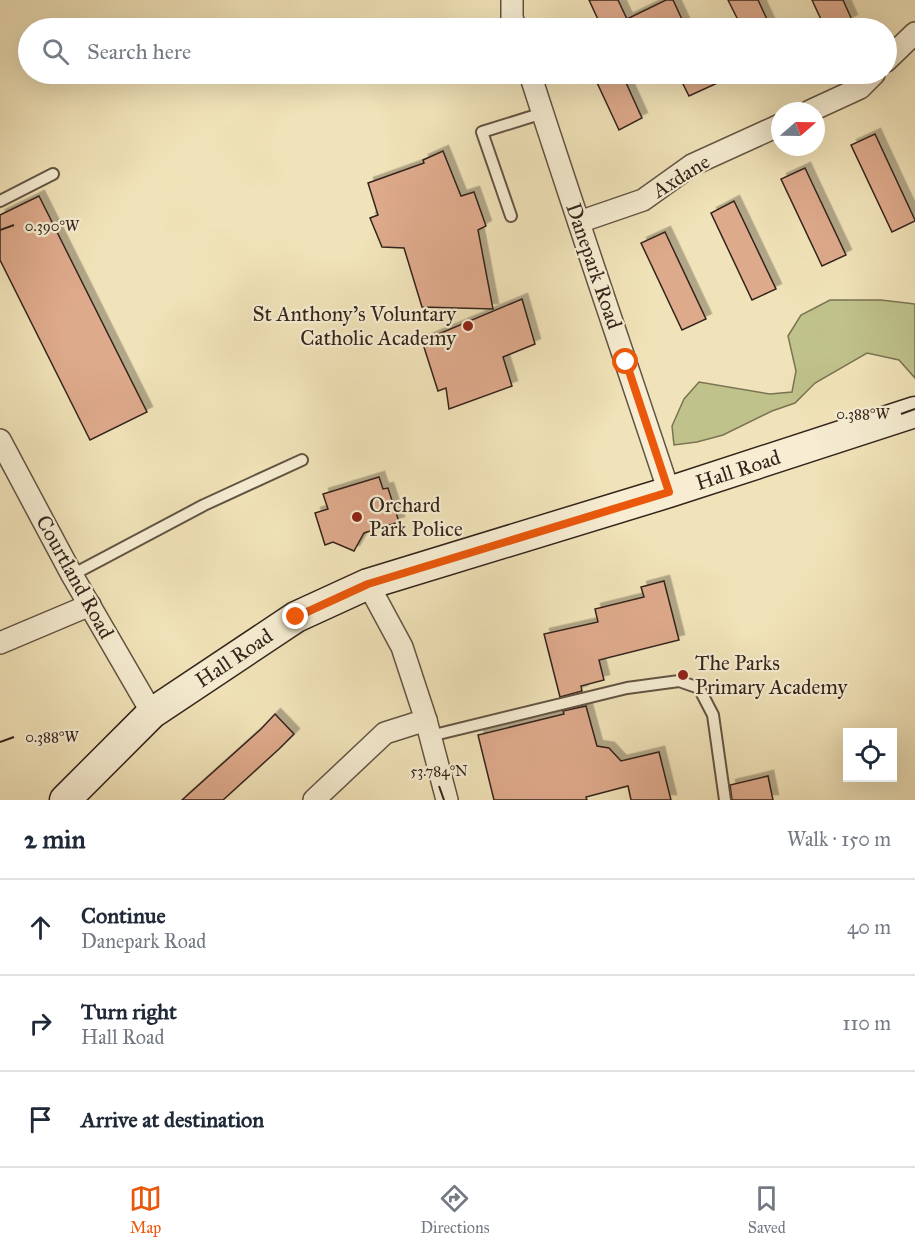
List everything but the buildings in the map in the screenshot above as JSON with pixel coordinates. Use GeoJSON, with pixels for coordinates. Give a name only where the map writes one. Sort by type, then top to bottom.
{"type":"FeatureCollection","features":[{"type":"Feature","properties":{"kind":"street"},"geometry":{"type":"LineString","coordinates":[[512,0],[512,18]]}},
{"type":"Feature","properties":{"kind":"street"},"geometry":{"type":"LineString","coordinates":[[897,50],[915,33]]}},
{"type":"Feature","properties":{"kind":"street","name":"Danepark Road"},"geometry":{"type":"LineString","coordinates":[[533,84],[669,492]]}},
{"type":"Feature","properties":{"kind":"street"},"geometry":{"type":"LineString","coordinates":[[825,104],[864,84]]}},
{"type":"Feature","properties":{"kind":"street","name":"Axdane"},"geometry":{"type":"LineString","coordinates":[[579,222],[643,200],[692,165],[771,129]]}},
{"type":"Feature","properties":{"kind":"street","name":"Hall Road"},"geometry":{"type":"LineString","coordinates":[[65,800],[152,713],[296,617],[368,584],[669,492],[915,412]]}},
{"type":"Feature","properties":{"kind":"street","name":"Courtland Road"},"geometry":{"type":"LineString","coordinates":[[0,440],[72,575],[152,713]]}},
{"type":"Feature","properties":{"kind":"street"},"geometry":{"type":"LineString","coordinates":[[368,584],[402,647],[428,728],[447,800]]}},
{"type":"Feature","properties":{"kind":"street"},"geometry":{"type":"LineString","coordinates":[[0,643],[90,605]]}},
{"type":"Feature","properties":{"kind":"street"},"geometry":{"type":"LineString","coordinates":[[314,800],[385,733],[428,728]]}},
{"type":"Feature","properties":{"kind":"lane"},"geometry":{"type":"LineString","coordinates":[[511,216],[482,132],[543,113]]}},
{"type":"Feature","properties":{"kind":"lane"},"geometry":{"type":"LineString","coordinates":[[0,201],[53,174]]}},
{"type":"Feature","properties":{"kind":"lane"},"geometry":{"type":"LineString","coordinates":[[72,575],[204,505],[302,460]]}},
{"type":"Feature","properties":{"kind":"lane"},"geometry":{"type":"LineString","coordinates":[[428,728],[627,688],[679,681],[699,688],[713,715],[725,800]]}},
{"type":"Feature","properties":{"kind":"green space"},"geometry":{"type":"Polygon","coordinates":[[[830,300],[881,300],[915,304],[915,378],[899,360],[867,353],[815,383],[795,403],[772,411],[723,435],[674,445],[672,426],[684,399],[699,382],[770,394],[792,392],[796,371],[788,336],[801,315],[830,300]]]}},
{"type":"Feature","properties":{"kind":"place","name":"St Anthony's Voluntary Catholic Academy"},"geometry":{"type":"Point","coordinates":[468,326]}},
{"type":"Feature","properties":{"kind":"place","name":"Orchard Park Police"},"geometry":{"type":"Point","coordinates":[357,517]}},
{"type":"Feature","properties":{"kind":"place","name":"The Parks Primary Academy"},"geometry":{"type":"Point","coordinates":[683,675]}},
{"type":"Feature","properties":{"kind":"route"},"geometry":{"type":"LineString","coordinates":[[296,617],[368,584],[669,492],[626,362]]}}]}
